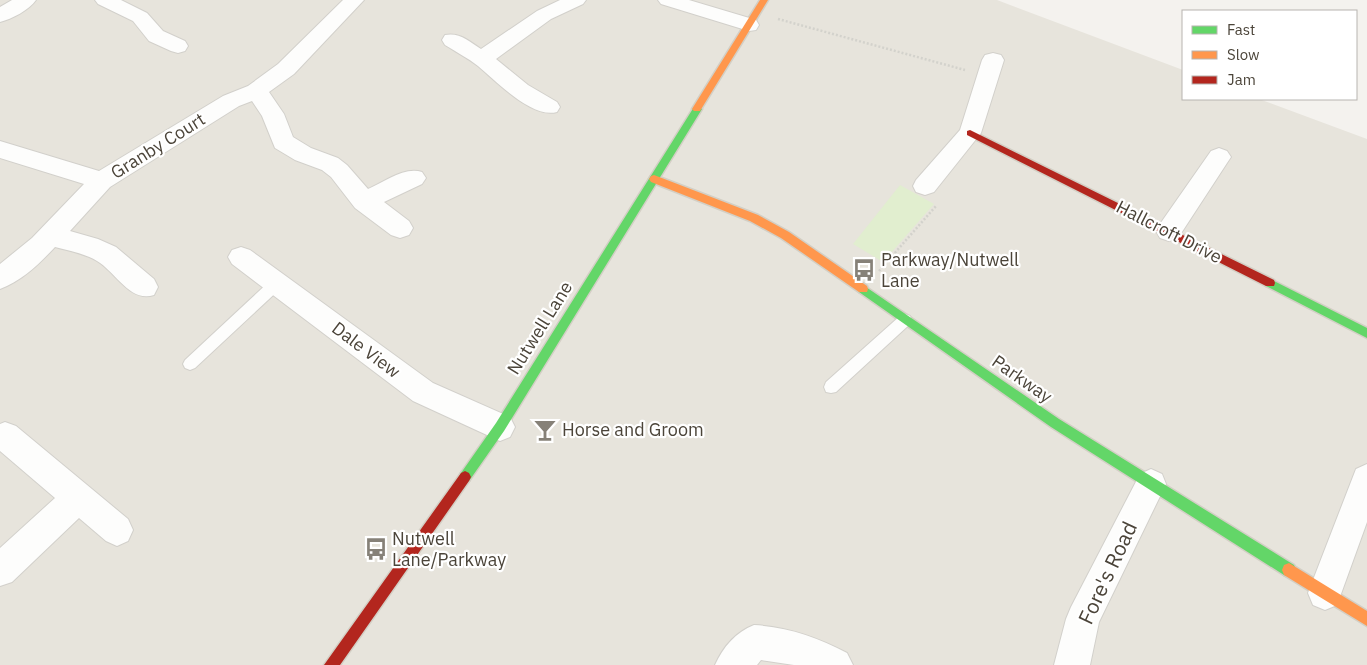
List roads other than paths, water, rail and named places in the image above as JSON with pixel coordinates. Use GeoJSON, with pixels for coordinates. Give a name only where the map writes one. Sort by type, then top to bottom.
{"type":"FeatureCollection","features":[{"type":"Feature","properties":{"kind":"street"},"geometry":{"type":"LineString","coordinates":[[0,16],[26,0]]}},
{"type":"Feature","properties":{"kind":"street"},"geometry":{"type":"LineString","coordinates":[[105,0],[135,5],[140,17],[156,36],[178,46]]}},
{"type":"Feature","properties":{"kind":"street","name":"Granby Court"},"geometry":{"type":"LineString","coordinates":[[0,149],[102,181],[231,101],[256,91],[286,68],[354,0]]}},
{"type":"Feature","properties":{"kind":"street"},"geometry":{"type":"LineString","coordinates":[[482,58],[544,15],[576,0]]}},
{"type":"Feature","properties":{"kind":"street"},"geometry":{"type":"LineString","coordinates":[[668,0],[753,19]]}},
{"type":"Feature","properties":{"kind":"street","name":"Nutwell Lane"},"geometry":{"type":"LineString","coordinates":[[331,665],[500,427],[764,0]]}},
{"type":"Feature","properties":{"kind":"street"},"geometry":{"type":"LineString","coordinates":[[452,40],[482,58],[520,90],[549,107]]}},
{"type":"Feature","properties":{"kind":"street"},"geometry":{"type":"LineString","coordinates":[[925,186],[970,133],[990,68]]}},
{"type":"Feature","properties":{"kind":"street"},"geometry":{"type":"LineString","coordinates":[[256,91],[274,114],[283,142],[303,154],[330,164],[339,171],[364,201],[400,228]]}},
{"type":"Feature","properties":{"kind":"street","name":"Hallcroft Drive"},"geometry":{"type":"LineString","coordinates":[[970,133],[1168,231],[1367,333]]}},
{"type":"Feature","properties":{"kind":"street"},"geometry":{"type":"LineString","coordinates":[[1168,231],[1219,157]]}},
{"type":"Feature","properties":{"kind":"street"},"geometry":{"type":"LineString","coordinates":[[364,201],[414,178]]}},
{"type":"Feature","properties":{"kind":"street","name":"Parkway"},"geometry":{"type":"LineString","coordinates":[[654,179],[754,218],[785,235],[905,320],[1055,422],[1367,619]]}},
{"type":"Feature","properties":{"kind":"street"},"geometry":{"type":"LineString","coordinates":[[0,278],[16,268],[51,236],[102,181]]}},
{"type":"Feature","properties":{"kind":"street"},"geometry":{"type":"LineString","coordinates":[[51,236],[89,246],[107,254],[145,287]]}},
{"type":"Feature","properties":{"kind":"street","name":"Dale View"},"geometry":{"type":"LineString","coordinates":[[242,257],[423,392],[500,427]]}},
{"type":"Feature","properties":{"kind":"street"},"geometry":{"type":"LineString","coordinates":[[5,436],[117,530]]}},
{"type":"Feature","properties":{"kind":"street"},"geometry":{"type":"LineString","coordinates":[[1325,593],[1367,479]]}},
{"type":"Feature","properties":{"kind":"street","name":"Fore's Road"},"geometry":{"type":"LineString","coordinates":[[1072,665],[1083,618],[1151,484]]}},
{"type":"Feature","properties":{"kind":"street"},"geometry":{"type":"LineString","coordinates":[[0,570],[79,498]]}},
{"type":"Feature","properties":{"kind":"street"},"geometry":{"type":"LineString","coordinates":[[733,665],[754,642],[782,643],[810,652],[835,665]]}},
{"type":"Feature","properties":{"kind":"lane"},"geometry":{"type":"LineString","coordinates":[[190,364],[277,284]]}},
{"type":"Feature","properties":{"kind":"lane"},"geometry":{"type":"LineString","coordinates":[[831,387],[905,320]]}},
{"type":"Feature","properties":{"kind":"place","name":"Parkway/Nutwell Lane"},"geometry":{"type":"Point","coordinates":[864,270]}},
{"type":"Feature","properties":{"kind":"place","name":"Horse and Groom"},"geometry":{"type":"Point","coordinates":[545,430]}},
{"type":"Feature","properties":{"kind":"place","name":"Nutwell Lane/Parkway"},"geometry":{"type":"Point","coordinates":[376,549]}}]}
